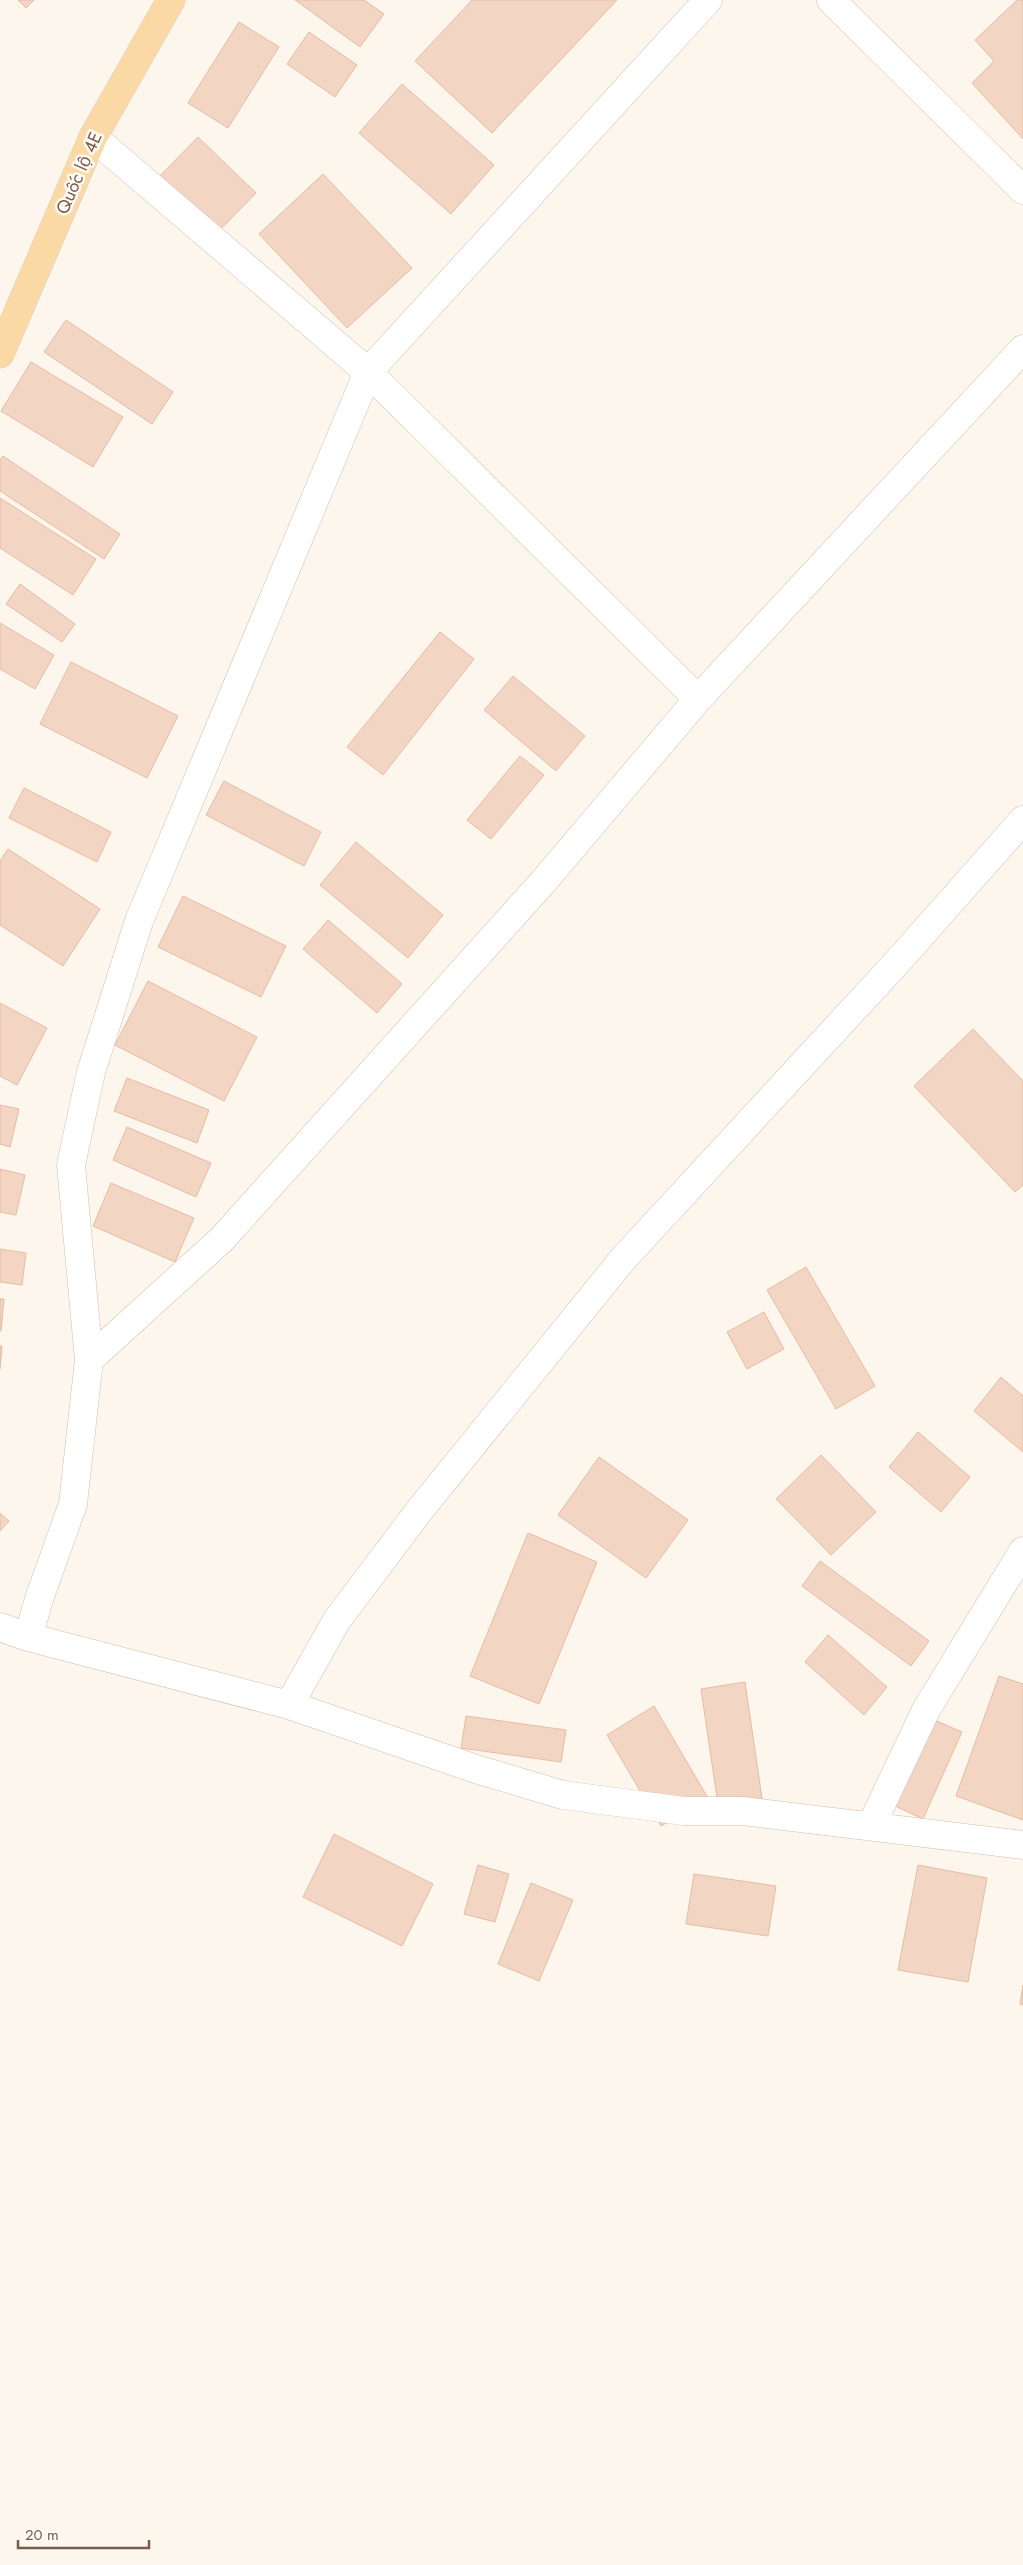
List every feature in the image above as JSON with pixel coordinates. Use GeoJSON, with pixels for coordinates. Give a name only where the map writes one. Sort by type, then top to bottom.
{"type":"FeatureCollection","features":[{"type":"Feature","properties":{"kind":"main road","name":"Quốc lộ 4E"},"geometry":{"type":"LineString","coordinates":[[0,354],[93,138],[171,0]]}},
{"type":"Feature","properties":{"kind":"street"},"geometry":{"type":"LineString","coordinates":[[28,1637],[39,1598],[73,1504],[89,1360],[71,1165],[91,1072],[139,921],[368,372],[708,0]]}},
{"type":"Feature","properties":{"kind":"street"},"geometry":{"type":"LineString","coordinates":[[831,0],[1023,190]]}},
{"type":"Feature","properties":{"kind":"street"},"geometry":{"type":"LineString","coordinates":[[93,138],[368,372],[698,699]]}},
{"type":"Feature","properties":{"kind":"street"},"geometry":{"type":"LineString","coordinates":[[89,1360],[222,1239],[543,882],[698,699],[1023,348]]}},
{"type":"Feature","properties":{"kind":"street"},"geometry":{"type":"LineString","coordinates":[[289,1705],[337,1620],[413,1518],[623,1259],[900,959],[1023,820]]}},
{"type":"Feature","properties":{"kind":"street"},"geometry":{"type":"LineString","coordinates":[[871,1826],[926,1710],[1023,1551]]}},
{"type":"Feature","properties":{"kind":"street"},"geometry":{"type":"LineString","coordinates":[[0,1628],[289,1705],[479,1770],[563,1795],[684,1811],[743,1811],[1023,1845]]}},
{"type":"Feature","properties":{"kind":"building"},"geometry":{"type":"Polygon","coordinates":[[[18,0],[34,0],[26,8],[18,0]]]}},
{"type":"Feature","properties":{"kind":"building"},"geometry":{"type":"Polygon","coordinates":[[[295,0],[364,0],[384,14],[360,47],[295,0]]]}},
{"type":"Feature","properties":{"kind":"building"},"geometry":{"type":"Polygon","coordinates":[[[472,0],[617,0],[492,133],[415,61],[472,0]]]}},
{"type":"Feature","properties":{"kind":"building"},"geometry":{"type":"Polygon","coordinates":[[[1017,0],[1023,0],[1023,139],[972,83],[994,61],[975,40],[1017,0]]]}},
{"type":"Feature","properties":{"kind":"building"},"geometry":{"type":"Polygon","coordinates":[[[239,22],[279,47],[228,128],[188,103],[239,22]]]}},
{"type":"Feature","properties":{"kind":"building"},"geometry":{"type":"Polygon","coordinates":[[[309,32],[357,65],[335,97],[287,64],[309,32]]]}},
{"type":"Feature","properties":{"kind":"building"},"geometry":{"type":"Polygon","coordinates":[[[402,84],[494,165],[451,214],[359,133],[402,84]]]}},
{"type":"Feature","properties":{"kind":"building"},"geometry":{"type":"Polygon","coordinates":[[[198,137],[256,193],[210,240],[152,184],[198,137]]]}},
{"type":"Feature","properties":{"kind":"building"},"geometry":{"type":"Polygon","coordinates":[[[323,174],[412,268],[347,328],[259,234],[323,174]]]}},
{"type":"Feature","properties":{"kind":"building"},"geometry":{"type":"Polygon","coordinates":[[[66,320],[173,392],[152,424],[44,352],[66,320]]]}},
{"type":"Feature","properties":{"kind":"building"},"geometry":{"type":"Polygon","coordinates":[[[31,362],[123,417],[93,467],[1,411],[31,362]]]}},
{"type":"Feature","properties":{"kind":"building"},"geometry":{"type":"Polygon","coordinates":[[[3,456],[120,534],[104,559],[0,491],[0,460],[3,456]]]}},
{"type":"Feature","properties":{"kind":"building"},"geometry":{"type":"Polygon","coordinates":[[[0,498],[96,559],[73,595],[0,548],[0,498]]]}},
{"type":"Feature","properties":{"kind":"building"},"geometry":{"type":"Polygon","coordinates":[[[20,584],[75,624],[62,642],[6,604],[20,584]]]}},
{"type":"Feature","properties":{"kind":"building"},"geometry":{"type":"Polygon","coordinates":[[[0,623],[54,655],[35,689],[0,669],[0,623]]]}},
{"type":"Feature","properties":{"kind":"building"},"geometry":{"type":"Polygon","coordinates":[[[440,632],[474,659],[383,775],[347,747],[440,632]]]}},
{"type":"Feature","properties":{"kind":"building"},"geometry":{"type":"Polygon","coordinates":[[[71,662],[178,716],[147,778],[40,724],[71,662]]]}},
{"type":"Feature","properties":{"kind":"building"},"geometry":{"type":"Polygon","coordinates":[[[513,676],[585,736],[556,771],[484,710],[513,676]]]}},
{"type":"Feature","properties":{"kind":"building"},"geometry":{"type":"Polygon","coordinates":[[[520,756],[544,775],[491,839],[467,820],[520,756]]]}},
{"type":"Feature","properties":{"kind":"building"},"geometry":{"type":"Polygon","coordinates":[[[224,781],[321,832],[304,866],[206,815],[224,781]]]}},
{"type":"Feature","properties":{"kind":"building"},"geometry":{"type":"Polygon","coordinates":[[[24,788],[111,832],[97,862],[9,818],[24,788]]]}},
{"type":"Feature","properties":{"kind":"building"},"geometry":{"type":"Polygon","coordinates":[[[356,842],[443,915],[408,958],[320,885],[356,842]]]}},
{"type":"Feature","properties":{"kind":"building"},"geometry":{"type":"Polygon","coordinates":[[[8,849],[100,909],[63,966],[0,925],[0,861],[8,849]]]}},
{"type":"Feature","properties":{"kind":"building"},"geometry":{"type":"Polygon","coordinates":[[[183,896],[286,946],[261,997],[158,947],[183,896]]]}},
{"type":"Feature","properties":{"kind":"building"},"geometry":{"type":"Polygon","coordinates":[[[328,920],[402,984],[377,1013],[303,949],[328,920]]]}},
{"type":"Feature","properties":{"kind":"building"},"geometry":{"type":"Polygon","coordinates":[[[148,981],[257,1037],[224,1101],[115,1045],[148,981]]]}},
{"type":"Feature","properties":{"kind":"building"},"geometry":{"type":"Polygon","coordinates":[[[0,1003],[47,1028],[17,1085],[0,1076],[0,1003]]]}},
{"type":"Feature","properties":{"kind":"building"},"geometry":{"type":"Polygon","coordinates":[[[973,1029],[1023,1081],[1023,1185],[1015,1192],[914,1086],[973,1029]]]}},
{"type":"Feature","properties":{"kind":"building"},"geometry":{"type":"Polygon","coordinates":[[[127,1078],[209,1110],[197,1143],[114,1111],[127,1078]]]}},
{"type":"Feature","properties":{"kind":"building"},"geometry":{"type":"Polygon","coordinates":[[[0,1105],[19,1109],[10,1147],[0,1144],[0,1105]]]}},
{"type":"Feature","properties":{"kind":"building"},"geometry":{"type":"Polygon","coordinates":[[[127,1127],[211,1163],[196,1197],[113,1160],[127,1127]]]}},
{"type":"Feature","properties":{"kind":"building"},"geometry":{"type":"Polygon","coordinates":[[[0,1169],[25,1175],[16,1215],[0,1212],[0,1169]]]}},
{"type":"Feature","properties":{"kind":"building"},"geometry":{"type":"Polygon","coordinates":[[[111,1183],[194,1218],[175,1262],[93,1226],[111,1183]]]}},
{"type":"Feature","properties":{"kind":"building"},"geometry":{"type":"Polygon","coordinates":[[[0,1249],[26,1253],[22,1285],[0,1282],[0,1249]]]}},
{"type":"Feature","properties":{"kind":"building"},"geometry":{"type":"Polygon","coordinates":[[[806,1267],[875,1386],[836,1409],[767,1290],[806,1267]]]}},
{"type":"Feature","properties":{"kind":"building"},"geometry":{"type":"Polygon","coordinates":[[[0,1299],[4,1299],[1,1331],[0,1331],[0,1299]]]}},
{"type":"Feature","properties":{"kind":"building"},"geometry":{"type":"Polygon","coordinates":[[[764,1312],[784,1349],[747,1369],[727,1332],[764,1312]]]}},
{"type":"Feature","properties":{"kind":"building"},"geometry":{"type":"Polygon","coordinates":[[[0,1346],[2,1346],[0,1369],[0,1346]]]}},
{"type":"Feature","properties":{"kind":"building"},"geometry":{"type":"Polygon","coordinates":[[[1001,1377],[1023,1396],[1023,1452],[974,1411],[1001,1377]]]}},
{"type":"Feature","properties":{"kind":"building"},"geometry":{"type":"Polygon","coordinates":[[[918,1432],[970,1477],[941,1512],[889,1467],[918,1432]]]}},
{"type":"Feature","properties":{"kind":"building"},"geometry":{"type":"Polygon","coordinates":[[[821,1455],[876,1512],[831,1555],[776,1499],[821,1455]]]}},
{"type":"Feature","properties":{"kind":"building"},"geometry":{"type":"Polygon","coordinates":[[[599,1457],[688,1520],[646,1578],[558,1515],[599,1457]]]}},
{"type":"Feature","properties":{"kind":"building"},"geometry":{"type":"Polygon","coordinates":[[[0,1513],[9,1521],[0,1531],[0,1513]]]}},
{"type":"Feature","properties":{"kind":"building"},"geometry":{"type":"Polygon","coordinates":[[[528,1533],[597,1562],[539,1704],[470,1676],[528,1533]]]}},
{"type":"Feature","properties":{"kind":"building"},"geometry":{"type":"Polygon","coordinates":[[[820,1561],[929,1641],[911,1666],[802,1586],[820,1561]]]}},
{"type":"Feature","properties":{"kind":"building"},"geometry":{"type":"Polygon","coordinates":[[[828,1635],[887,1687],[864,1715],[805,1662],[828,1635]]]}},
{"type":"Feature","properties":{"kind":"building"},"geometry":{"type":"Polygon","coordinates":[[[999,1676],[1023,1684],[1023,1820],[956,1796],[999,1676]]]}},
{"type":"Feature","properties":{"kind":"building"},"geometry":{"type":"Polygon","coordinates":[[[745,1682],[764,1812],[720,1818],[701,1689],[745,1682]]]}},
{"type":"Feature","properties":{"kind":"building"},"geometry":{"type":"Polygon","coordinates":[[[654,1706],[708,1798],[661,1826],[607,1735],[654,1706]]]}},
{"type":"Feature","properties":{"kind":"building"},"geometry":{"type":"Polygon","coordinates":[[[466,1716],[566,1730],[561,1762],[461,1748],[466,1716]]]}},
{"type":"Feature","properties":{"kind":"building"},"geometry":{"type":"Polygon","coordinates":[[[932,1719],[962,1732],[923,1819],[893,1805],[932,1719]]]}},
{"type":"Feature","properties":{"kind":"building"},"geometry":{"type":"Polygon","coordinates":[[[334,1834],[433,1884],[402,1946],[303,1897],[334,1834]]]}},
{"type":"Feature","properties":{"kind":"building"},"geometry":{"type":"Polygon","coordinates":[[[478,1865],[509,1874],[495,1922],[464,1914],[478,1865]]]}},
{"type":"Feature","properties":{"kind":"building"},"geometry":{"type":"Polygon","coordinates":[[[918,1865],[987,1878],[968,1982],[898,1970],[918,1865]]]}},
{"type":"Feature","properties":{"kind":"building"},"geometry":{"type":"Polygon","coordinates":[[[694,1874],[776,1886],[768,1936],[686,1924],[694,1874]]]}},
{"type":"Feature","properties":{"kind":"building"},"geometry":{"type":"Polygon","coordinates":[[[531,1883],[573,1900],[539,1981],[498,1964],[531,1883]]]}},
{"type":"Feature","properties":{"kind":"building"},"geometry":{"type":"Polygon","coordinates":[[[1023,1985],[1023,2005],[1020,2004],[1023,1985]]]}}]}
